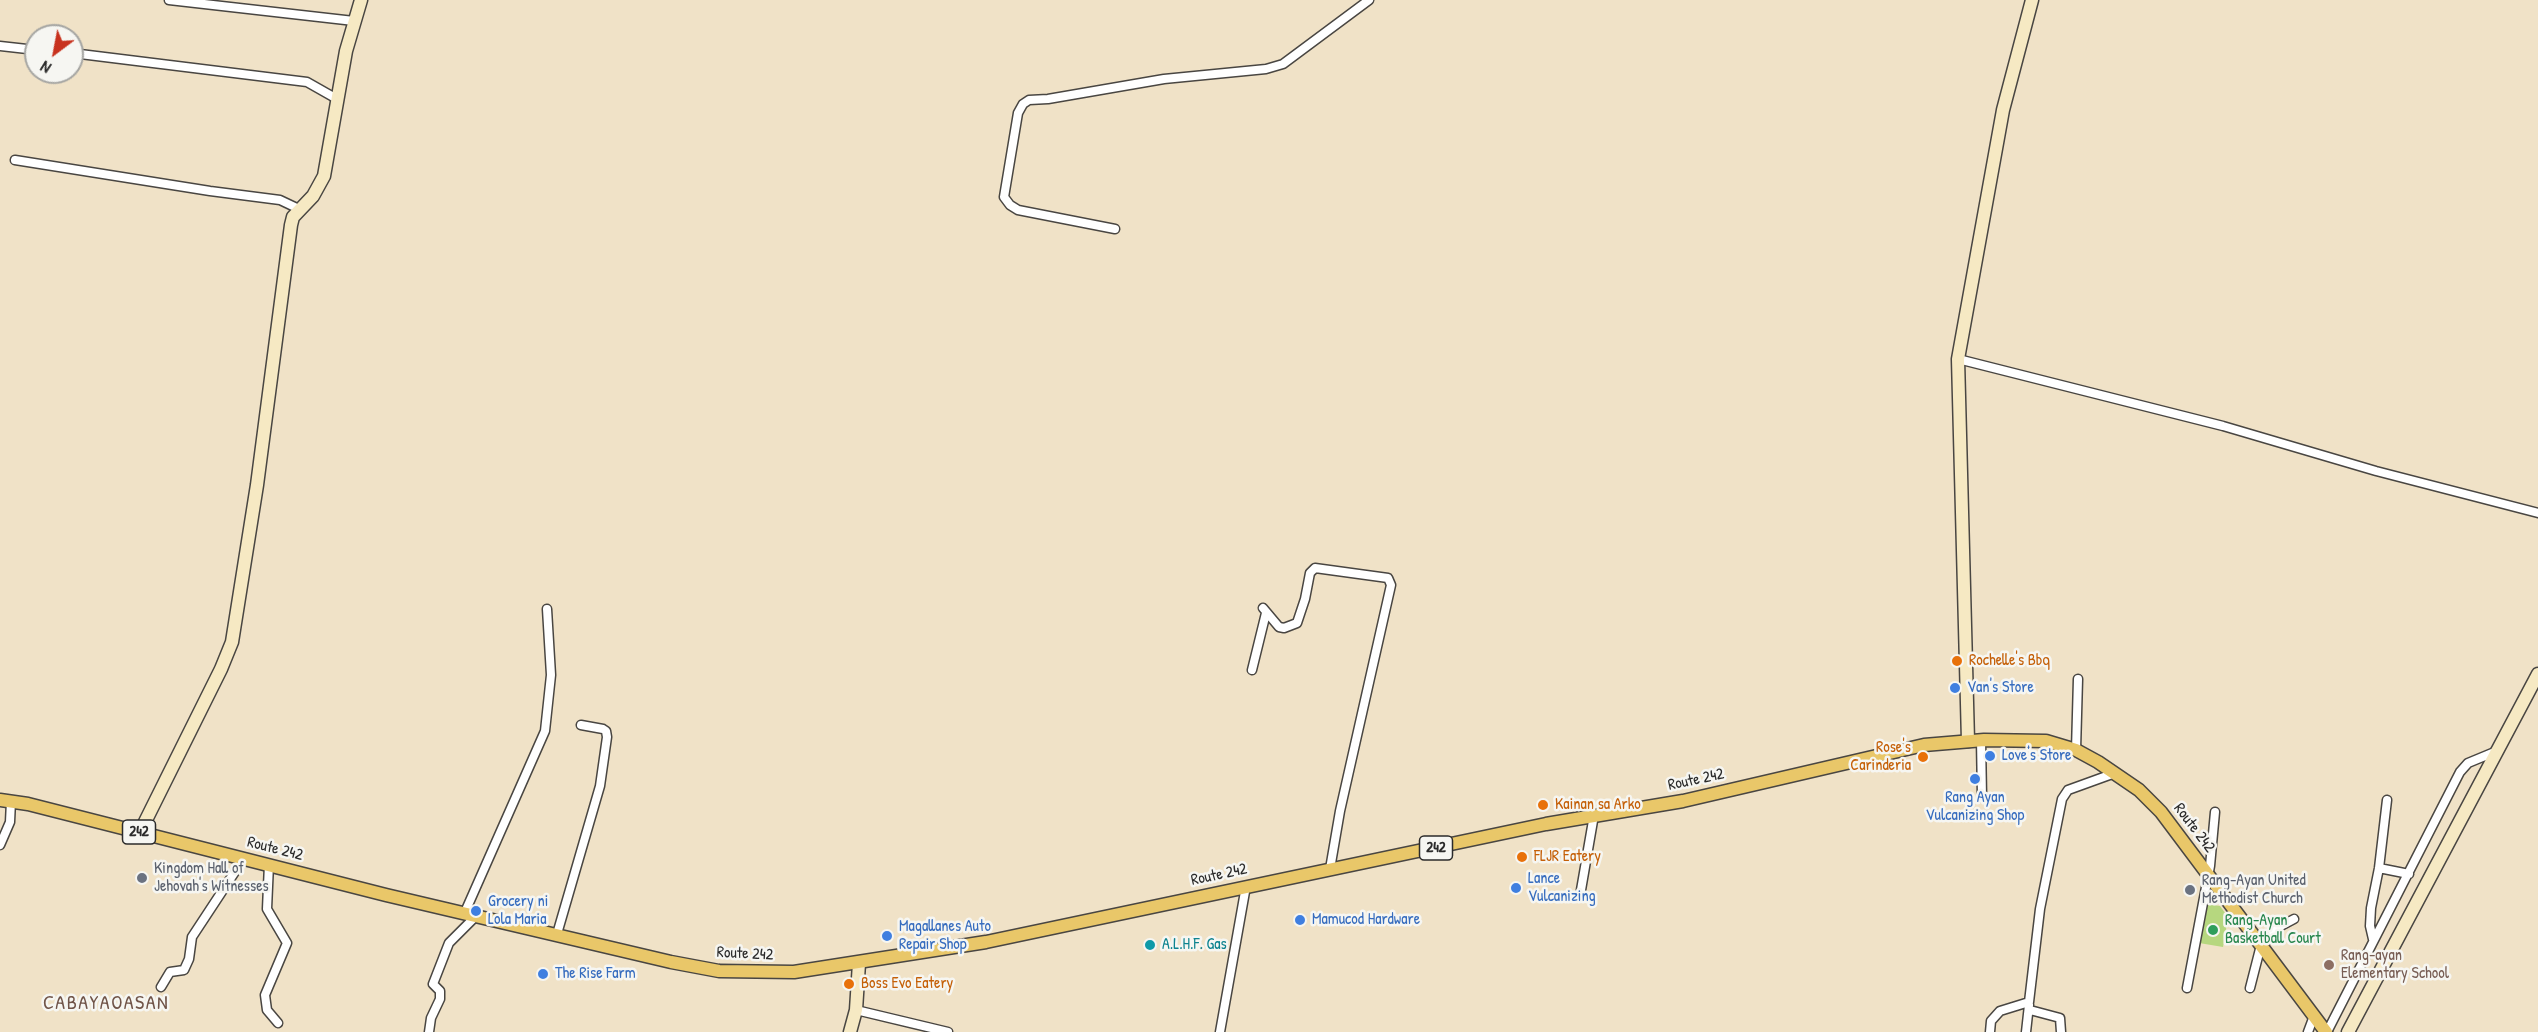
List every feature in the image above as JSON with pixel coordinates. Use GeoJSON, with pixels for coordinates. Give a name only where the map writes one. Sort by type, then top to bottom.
{"type":"FeatureCollection","features":[{"type":"Feature","properties":{"kind":"main road","name":"Route 242"},"geometry":{"type":"LineString","coordinates":[[5,801],[140,832],[386,895],[671,962],[719,970],[794,972],[987,942],[1594,815],[1683,801],[1924,746],[1975,740],[2046,741],[2076,750],[2115,773],[2139,790],[2161,812],[2327,1032]]}},
{"type":"Feature","properties":{"kind":"street"},"geometry":{"type":"LineString","coordinates":[[169,0],[354,21]]}},
{"type":"Feature","properties":{"kind":"street"},"geometry":{"type":"LineString","coordinates":[[140,832],[221,669],[232,642],[262,451],[291,225],[299,209],[313,196],[324,176],[346,51],[361,0]]}},
{"type":"Feature","properties":{"kind":"street"},"geometry":{"type":"LineString","coordinates":[[1115,229],[1018,210],[1004,196],[1018,113],[1023,104],[1029,100],[1164,79],[1266,69],[1283,64],[1369,0]]}},
{"type":"Feature","properties":{"kind":"street"},"geometry":{"type":"LineString","coordinates":[[1982,798],[1975,740],[1958,358],[2003,110],[2032,0]]}},
{"type":"Feature","properties":{"kind":"street"},"geometry":{"type":"LineString","coordinates":[[0,46],[24,49]]}},
{"type":"Feature","properties":{"kind":"street"},"geometry":{"type":"LineString","coordinates":[[84,54],[307,82],[338,99]]}},
{"type":"Feature","properties":{"kind":"street"},"geometry":{"type":"LineString","coordinates":[[15,160],[280,200],[299,209]]}},
{"type":"Feature","properties":{"kind":"street"},"geometry":{"type":"LineString","coordinates":[[1958,358],[2223,426],[2376,471],[2538,513]]}},
{"type":"Feature","properties":{"kind":"street"},"geometry":{"type":"LineString","coordinates":[[1252,670],[1264,611],[1279,627],[1284,628],[1297,623],[1310,573],[1315,568],[1388,579],[1391,585],[1338,822],[1330,869]]}},
{"type":"Feature","properties":{"kind":"street"},"geometry":{"type":"LineString","coordinates":[[429,1032],[431,1018],[440,999],[440,991],[434,984],[448,943],[471,914],[545,731],[550,675],[547,609]]}},
{"type":"Feature","properties":{"kind":"street"},"geometry":{"type":"LineString","coordinates":[[2348,1032],[2538,674]]}},
{"type":"Feature","properties":{"kind":"street"},"geometry":{"type":"LineString","coordinates":[[2076,750],[2078,679]]}},
{"type":"Feature","properties":{"kind":"street"},"geometry":{"type":"LineString","coordinates":[[556,934],[600,786],[607,737],[603,729],[581,725]]}},
{"type":"Feature","properties":{"kind":"street"},"geometry":{"type":"LineString","coordinates":[[2327,1032],[2373,939],[2464,767],[2497,750]]}},
{"type":"Feature","properties":{"kind":"street"},"geometry":{"type":"LineString","coordinates":[[2026,1032],[2040,909],[2062,799],[2068,790],[2115,773]]}},
{"type":"Feature","properties":{"kind":"street"},"geometry":{"type":"LineString","coordinates":[[2373,939],[2370,926],[2371,908],[2379,868],[2386,800]]}},
{"type":"Feature","properties":{"kind":"street"},"geometry":{"type":"LineString","coordinates":[[0,845],[10,822],[5,801]]}},
{"type":"Feature","properties":{"kind":"street"},"geometry":{"type":"LineString","coordinates":[[2187,988],[2209,875],[2215,812]]}},
{"type":"Feature","properties":{"kind":"street"},"geometry":{"type":"LineString","coordinates":[[1581,890],[1594,815]]}},
{"type":"Feature","properties":{"kind":"street"},"geometry":{"type":"LineString","coordinates":[[161,987],[170,972],[184,970],[189,959],[192,937],[244,858]]}},
{"type":"Feature","properties":{"kind":"street"},"geometry":{"type":"LineString","coordinates":[[273,865],[267,909],[287,943],[265,995],[267,1010],[278,1023]]}},
{"type":"Feature","properties":{"kind":"street"},"geometry":{"type":"LineString","coordinates":[[2379,868],[2409,874]]}},
{"type":"Feature","properties":{"kind":"street"},"geometry":{"type":"LineString","coordinates":[[1220,1032],[1246,886]]}},
{"type":"Feature","properties":{"kind":"street"},"geometry":{"type":"LineString","coordinates":[[2250,988],[2262,946],[2277,928],[2294,919]]}},
{"type":"Feature","properties":{"kind":"street"},"geometry":{"type":"LineString","coordinates":[[850,1032],[856,1010],[859,963]]}},
{"type":"Feature","properties":{"kind":"street"},"geometry":{"type":"LineString","coordinates":[[1990,1032],[1991,1021],[2000,1011],[2029,1006],[2060,1018],[2061,1032]]}},
{"type":"Feature","properties":{"kind":"street"},"geometry":{"type":"LineString","coordinates":[[856,1010],[948,1032]]}},
{"type":"Feature","properties":{"kind":"street"},"geometry":{"type":"LineString","coordinates":[[2308,1032],[2314,1016]]}},
{"type":"Feature","properties":{"kind":"green space","name":"Rang-Ayan Basketball Court"},"geometry":{"type":"Polygon","coordinates":[[[2205,904],[2220,906],[2228,917],[2223,947],[2199,943],[2205,904]]]}},
{"type":"Feature","properties":{"kind":"place","name":"Rochelle's Bbq"},"geometry":{"type":"Point","coordinates":[1957,661]}},
{"type":"Feature","properties":{"kind":"place","name":"Van's Store"},"geometry":{"type":"Point","coordinates":[1955,688]}},
{"type":"Feature","properties":{"kind":"place","name":"Love's Store"},"geometry":{"type":"Point","coordinates":[1990,756]}},
{"type":"Feature","properties":{"kind":"place","name":"Rose's Carinderia"},"geometry":{"type":"Point","coordinates":[1923,757]}},
{"type":"Feature","properties":{"kind":"place","name":"Rang Ayan Vulcanizing Shop"},"geometry":{"type":"Point","coordinates":[1975,779]}},
{"type":"Feature","properties":{"kind":"place","name":"Kainan sa Arko"},"geometry":{"type":"Point","coordinates":[1543,805]}},
{"type":"Feature","properties":{"kind":"place","name":"FLJR Eatery"},"geometry":{"type":"Point","coordinates":[1522,857]}},
{"type":"Feature","properties":{"kind":"place","name":"Kingdom Hall of Jehovah's Witnesses"},"geometry":{"type":"Point","coordinates":[142,878]}},
{"type":"Feature","properties":{"kind":"place","name":"Lance Vulcanizing"},"geometry":{"type":"Point","coordinates":[1516,888]}},
{"type":"Feature","properties":{"kind":"place","name":"Rang-Ayan United Methodist Church"},"geometry":{"type":"Point","coordinates":[2190,890]}},
{"type":"Feature","properties":{"kind":"place","name":"Grocery ni Lola Maria"},"geometry":{"type":"Point","coordinates":[476,911]}},
{"type":"Feature","properties":{"kind":"place","name":"Mamucod Hardware"},"geometry":{"type":"Point","coordinates":[1300,920]}},
{"type":"Feature","properties":{"kind":"place","name":"Rang-Ayan Basketball Court"},"geometry":{"type":"Point","coordinates":[2213,930]}},
{"type":"Feature","properties":{"kind":"place","name":"Magallanes Auto Repair Shop"},"geometry":{"type":"Point","coordinates":[887,936]}},
{"type":"Feature","properties":{"kind":"place","name":"A.L.H.F. Gas"},"geometry":{"type":"Point","coordinates":[1150,945]}},
{"type":"Feature","properties":{"kind":"place","name":"Rang-ayan Elementary School"},"geometry":{"type":"Point","coordinates":[2329,965]}},
{"type":"Feature","properties":{"kind":"place","name":"The Rise Farm"},"geometry":{"type":"Point","coordinates":[543,974]}},
{"type":"Feature","properties":{"kind":"place","name":"Boss Evo Eatery"},"geometry":{"type":"Point","coordinates":[849,984]}},
{"type":"Feature","properties":{"kind":"district","name":"CABAYAOASAN"},"geometry":{"type":"Point","coordinates":[106,1004]}}]}
